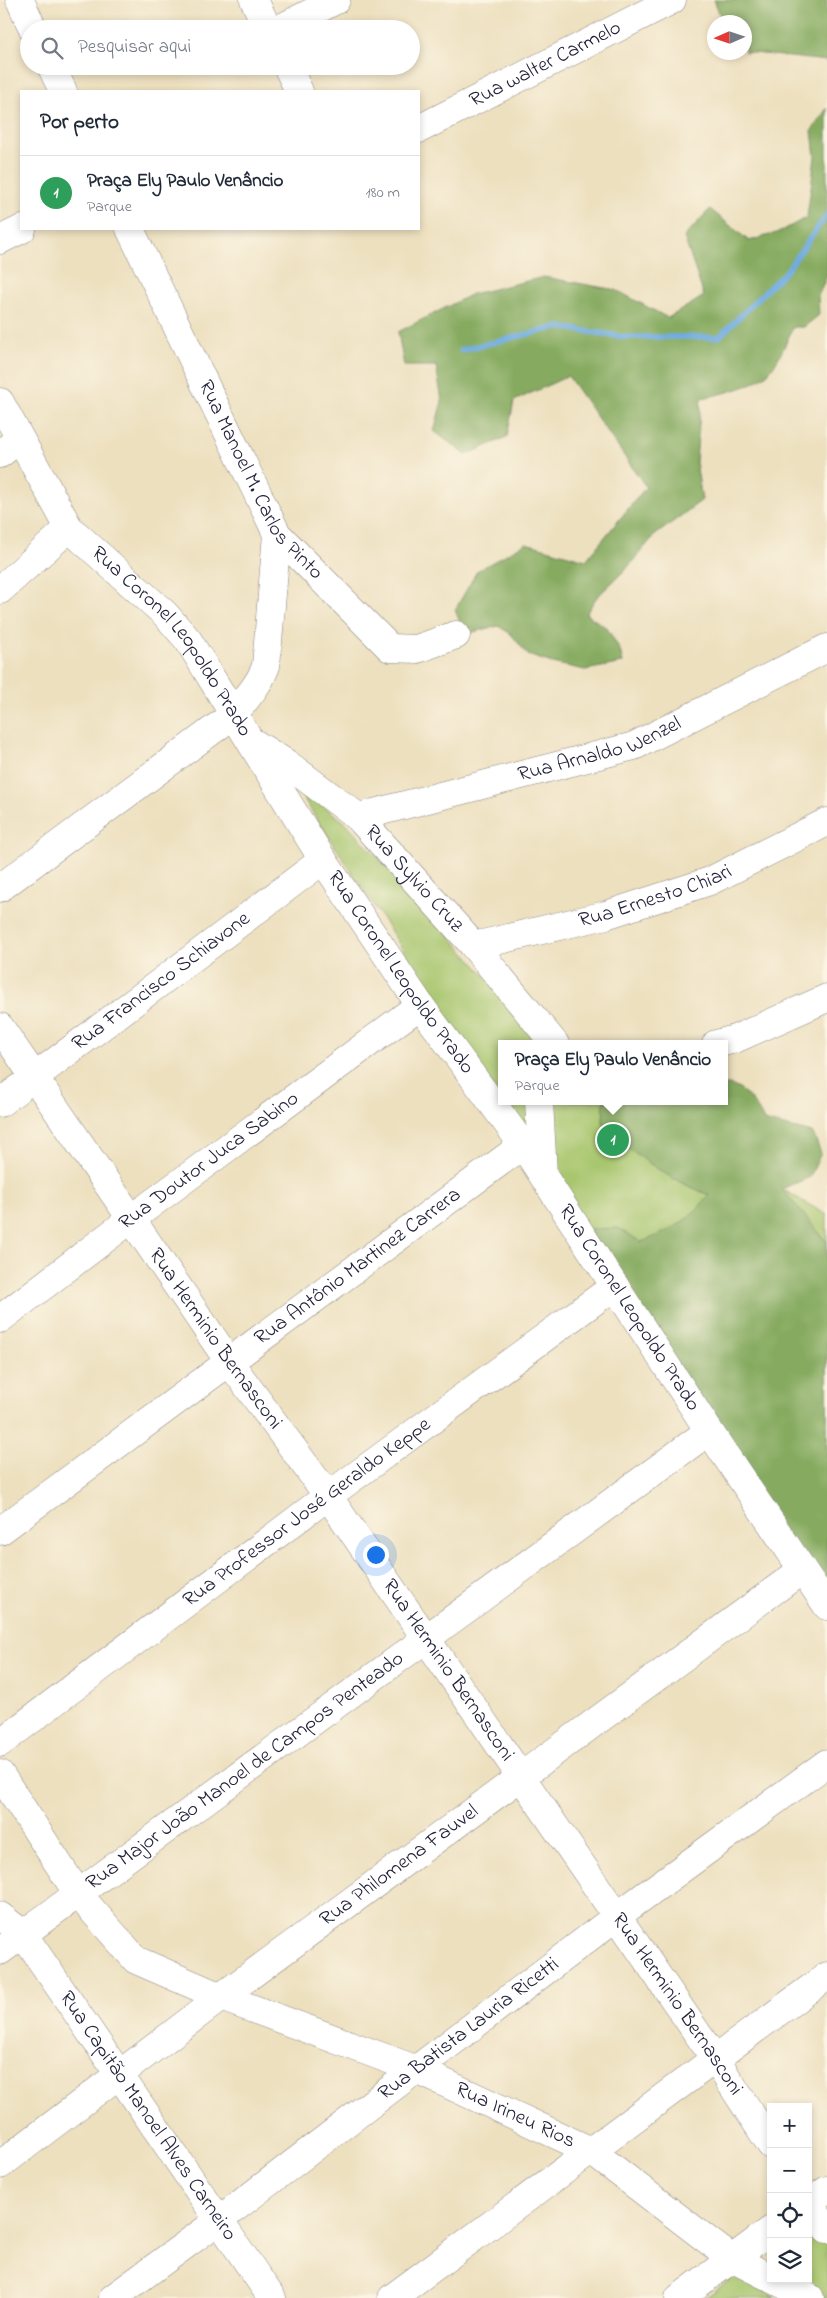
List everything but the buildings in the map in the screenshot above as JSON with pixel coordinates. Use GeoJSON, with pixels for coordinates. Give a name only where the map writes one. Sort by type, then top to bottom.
{"type":"FeatureCollection","features":[{"type":"Feature","properties":{"kind":"street"},"geometry":{"type":"LineString","coordinates":[[20,0],[30,20]]}},
{"type":"Feature","properties":{"kind":"street"},"geometry":{"type":"LineString","coordinates":[[254,0],[264,20]]}},
{"type":"Feature","properties":{"kind":"street"},"geometry":{"type":"LineString","coordinates":[[297,20],[336,0]]}},
{"type":"Feature","properties":{"kind":"street","name":"Rua walter Carmelo"},"geometry":{"type":"LineString","coordinates":[[420,128],[672,0]]}},
{"type":"Feature","properties":{"kind":"street"},"geometry":{"type":"LineString","coordinates":[[55,75],[63,90]]}},
{"type":"Feature","properties":{"kind":"street"},"geometry":{"type":"LineString","coordinates":[[0,240],[20,230]]}},
{"type":"Feature","properties":{"kind":"street","name":"Rua Manoel M. Carlos Pinto"},"geometry":{"type":"LineString","coordinates":[[130,230],[277,534],[390,648],[417,649],[456,635]]}},
{"type":"Feature","properties":{"kind":"street","name":"Rua Coronel Leopoldo Prado"},"geometry":{"type":"LineString","coordinates":[[0,402],[10,446],[69,528],[164,614],[188,640],[323,860],[420,1005],[544,1177],[709,1431],[827,1606]]}},
{"type":"Feature","properties":{"kind":"street"},"geometry":{"type":"LineString","coordinates":[[0,590],[69,528]]}},
{"type":"Feature","properties":{"kind":"street"},"geometry":{"type":"LineString","coordinates":[[0,888],[233,715],[260,680],[266,666],[277,534]]}},
{"type":"Feature","properties":{"kind":"street","name":"Rua Arnaldo Wenzel"},"geometry":{"type":"LineString","coordinates":[[358,818],[634,746],[827,648]]}},
{"type":"Feature","properties":{"kind":"street","name":"Rua Sylvio Cruz"},"geometry":{"type":"LineString","coordinates":[[248,740],[286,763],[358,818],[474,946],[536,1033],[548,1040]]}},
{"type":"Feature","properties":{"kind":"street","name":"Rua Ernesto Chiari"},"geometry":{"type":"LineString","coordinates":[[474,946],[606,915],[710,881],[827,822]]}},
{"type":"Feature","properties":{"kind":"street","name":"Rua Francisco Schiavone"},"geometry":{"type":"LineString","coordinates":[[0,1103],[323,860]]}},
{"type":"Feature","properties":{"kind":"street"},"geometry":{"type":"LineString","coordinates":[[728,1041],[827,998]]}},
{"type":"Feature","properties":{"kind":"street","name":"Rua Doutor Juca Sabino"},"geometry":{"type":"LineString","coordinates":[[0,1319],[131,1219],[420,1005]]}},
{"type":"Feature","properties":{"kind":"street","name":"Rua Herminio Bernasconi"},"geometry":{"type":"LineString","coordinates":[[0,1027],[230,1363],[328,1496],[618,1916],[767,2139]]}},
{"type":"Feature","properties":{"kind":"street"},"geometry":{"type":"LineString","coordinates":[[539,1105],[544,1177]]}},
{"type":"Feature","properties":{"kind":"street","name":"Rua Antônio Martinez Carrera"},"geometry":{"type":"LineString","coordinates":[[0,1531],[230,1363],[522,1145]]}},
{"type":"Feature","properties":{"kind":"street","name":"Rua Professor José Geraldo Keppe"},"geometry":{"type":"LineString","coordinates":[[0,1743],[328,1496],[616,1286]]}},
{"type":"Feature","properties":{"kind":"street","name":"Rua Major João Manoel de Campos Penteado"},"geometry":{"type":"LineString","coordinates":[[0,1951],[709,1431]]}},
{"type":"Feature","properties":{"kind":"street","name":"Rua Philomena Fauvel"},"geometry":{"type":"LineString","coordinates":[[0,2165],[221,1997],[522,1778],[802,1570]]}},
{"type":"Feature","properties":{"kind":"street","name":"Rua Batista Lauria Ricetti"},"geometry":{"type":"LineString","coordinates":[[113,2298],[218,2221],[618,1916],[827,1763]]}},
{"type":"Feature","properties":{"kind":"street"},"geometry":{"type":"LineString","coordinates":[[0,1774],[78,1894]]}},
{"type":"Feature","properties":{"kind":"street","name":"Rua Irineu Rios"},"geometry":{"type":"LineString","coordinates":[[78,1894],[136,1960],[221,1997],[416,2069],[591,2151],[731,2258],[767,2276]]}},
{"type":"Feature","properties":{"kind":"street"},"geometry":{"type":"LineString","coordinates":[[0,1916],[23,1934]]}},
{"type":"Feature","properties":{"kind":"street","name":"Rua Capitão Manoel Alves Carneiro"},"geometry":{"type":"LineString","coordinates":[[23,1934],[272,2298]]}},
{"type":"Feature","properties":{"kind":"street"},"geometry":{"type":"LineString","coordinates":[[392,2298],[827,1976]]}},
{"type":"Feature","properties":{"kind":"street"},"geometry":{"type":"LineString","coordinates":[[812,2200],[827,2190]]}},
{"type":"Feature","properties":{"kind":"street"},"geometry":{"type":"LineString","coordinates":[[812,2208],[827,2229]]}},
{"type":"Feature","properties":{"kind":"street"},"geometry":{"type":"LineString","coordinates":[[679,2298],[767,2233]]}},
{"type":"Feature","properties":{"kind":"street","name":"Rua Irineu Rios"},"geometry":{"type":"LineString","coordinates":[[780,2283],[810,2298]]}},
{"type":"Feature","properties":{"kind":"green space"},"geometry":{"type":"Polygon","coordinates":[[[714,0],[827,0],[827,61],[752,53],[752,15],[720,15],[714,0]]]}},
{"type":"Feature","properties":{"kind":"green space"},"geometry":{"type":"Polygon","coordinates":[[[827,108],[827,276],[818,295],[819,315],[804,327],[793,327],[778,359],[766,375],[744,387],[701,398],[696,462],[702,500],[654,536],[627,568],[596,598],[586,614],[607,628],[620,650],[623,663],[585,670],[552,663],[528,655],[511,634],[498,626],[465,634],[455,610],[477,571],[526,543],[586,560],[646,487],[568,376],[514,401],[507,437],[466,455],[434,431],[442,401],[436,366],[404,366],[398,332],[472,294],[544,277],[616,290],[668,318],[704,296],[684,237],[710,209],[749,241],[780,232],[807,217],[815,157],[812,130],[827,108]]]}},
{"type":"Feature","properties":{"kind":"green space"},"geometry":{"type":"Polygon","coordinates":[[[294,784],[347,824],[544,1040],[498,1040],[498,1094],[294,784]]]}},
{"type":"Feature","properties":{"kind":"green space"},"geometry":{"type":"Polygon","coordinates":[[[728,1085],[731,1085],[748,1097],[758,1109],[764,1121],[813,1133],[821,1153],[810,1177],[782,1189],[827,1242],[827,1600],[587,1229],[618,1228],[641,1242],[679,1224],[694,1212],[709,1195],[669,1176],[632,1151],[611,1140],[603,1122],[604,1105],[728,1105],[728,1085]]]}},
{"type":"Feature","properties":{"kind":"green space"},"geometry":{"type":"Polygon","coordinates":[[[506,1105],[637,1105],[827,1215],[827,1600],[506,1105]]]}},
{"type":"Feature","properties":{"kind":"green space"},"geometry":{"type":"Polygon","coordinates":[[[812,2225],[827,2246],[827,2298],[813,2298],[784,2283],[812,2283],[812,2225]]]}},
{"type":"Feature","properties":{"kind":"green space"},"geometry":{"type":"Polygon","coordinates":[[[738,2276],[776,2298],[705,2298],[738,2276]]]}},
{"type":"Feature","properties":{"kind":"waterway"},"geometry":{"type":"LineString","coordinates":[[461,350],[558,327],[625,337],[719,337],[787,270],[827,215]]}},
{"type":"Feature","properties":{"kind":"place","name":"Praça Ely Paulo Venâncio"},"geometry":{"type":"Point","coordinates":[613,1140]}}]}
